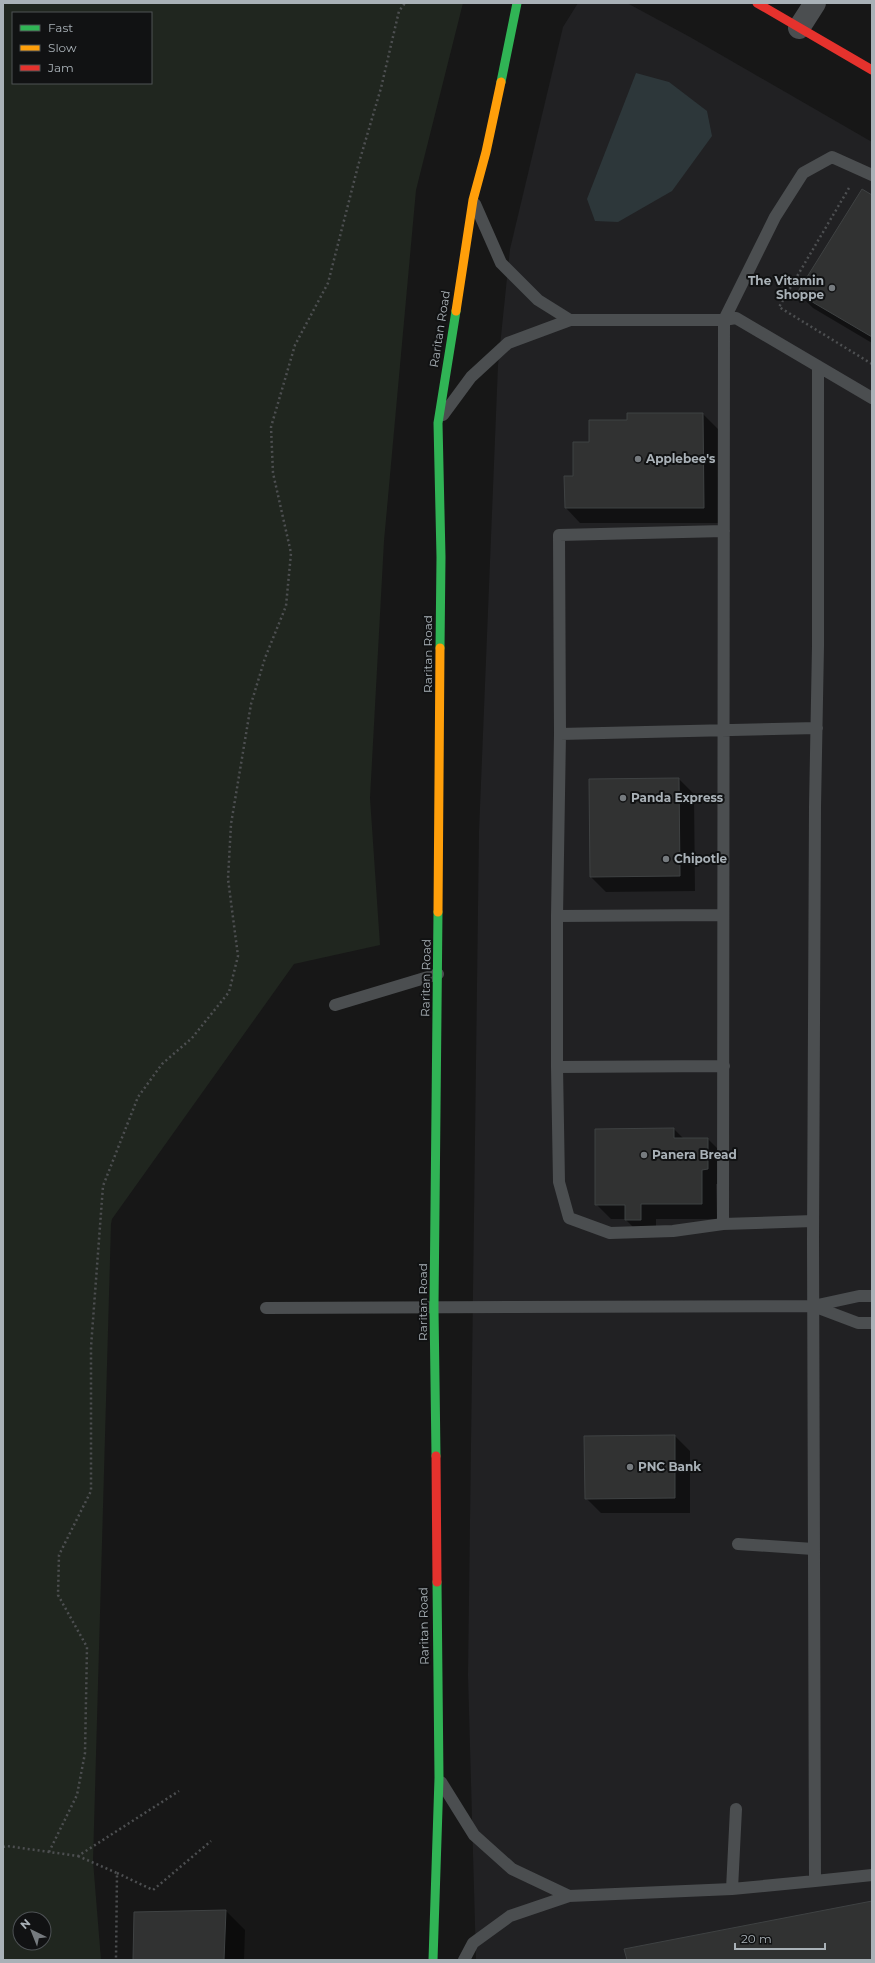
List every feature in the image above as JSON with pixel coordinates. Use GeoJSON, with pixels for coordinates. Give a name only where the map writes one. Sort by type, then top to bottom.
{"type":"FeatureCollection","features":[{"type":"Feature","properties":{"kind":"main road","name":"Raritan Road"},"geometry":{"type":"LineString","coordinates":[[433,1960],[439,1778],[434,1307],[441,557],[438,423],[473,200],[486,152],[517,3]]}},
{"type":"Feature","properties":{"kind":"main road"},"geometry":{"type":"LineString","coordinates":[[756,3],[872,70]]}},
{"type":"Feature","properties":{"kind":"street"},"geometry":{"type":"LineString","coordinates":[[799,28],[814,3]]}},
{"type":"Feature","properties":{"kind":"lane"},"geometry":{"type":"LineString","coordinates":[[723,1224],[724,320],[775,217],[803,173],[832,157],[872,175]]}},
{"type":"Feature","properties":{"kind":"lane"},"geometry":{"type":"LineString","coordinates":[[473,200],[502,263],[538,300],[570,320]]}},
{"type":"Feature","properties":{"kind":"lane"},"geometry":{"type":"LineString","coordinates":[[438,423],[471,376],[508,343],[570,320],[724,320],[736,318],[872,398]]}},
{"type":"Feature","properties":{"kind":"lane"},"geometry":{"type":"LineString","coordinates":[[815,1880],[813,1221],[818,366]]}},
{"type":"Feature","properties":{"kind":"lane"},"geometry":{"type":"LineString","coordinates":[[724,531],[559,535],[560,734],[557,916],[559,1182],[569,1218],[610,1233],[673,1231],[723,1224],[813,1221]]}},
{"type":"Feature","properties":{"kind":"lane"},"geometry":{"type":"LineString","coordinates":[[560,734],[817,728]]}},
{"type":"Feature","properties":{"kind":"lane"},"geometry":{"type":"LineString","coordinates":[[557,916],[724,915]]}},
{"type":"Feature","properties":{"kind":"lane"},"geometry":{"type":"LineString","coordinates":[[335,1005],[438,974]]}},
{"type":"Feature","properties":{"kind":"lane"},"geometry":{"type":"LineString","coordinates":[[557,1067],[724,1066]]}},
{"type":"Feature","properties":{"kind":"lane"},"geometry":{"type":"LineString","coordinates":[[266,1308],[814,1306],[859,1296],[872,1296]]}},
{"type":"Feature","properties":{"kind":"lane"},"geometry":{"type":"LineString","coordinates":[[814,1306],[858,1323],[872,1323]]}},
{"type":"Feature","properties":{"kind":"lane"},"geometry":{"type":"LineString","coordinates":[[738,1544],[813,1549]]}},
{"type":"Feature","properties":{"kind":"lane"},"geometry":{"type":"LineString","coordinates":[[439,1778],[474,1836],[512,1869],[569,1896]]}},
{"type":"Feature","properties":{"kind":"lane"},"geometry":{"type":"LineString","coordinates":[[732,1889],[736,1809]]}},
{"type":"Feature","properties":{"kind":"lane"},"geometry":{"type":"LineString","coordinates":[[464,1960],[473,1943],[510,1916],[569,1896],[732,1889],[872,1875]]}},
{"type":"Feature","properties":{"kind":"path"},"geometry":{"type":"LineString","coordinates":[[49,1852],[77,1795],[85,1753],[87,1647],[58,1595],[59,1554],[91,1491],[91,1347],[103,1186],[138,1097],[162,1064],[192,1038],[229,992],[238,956],[228,879],[230,824],[251,704],[265,658],[286,606],[290,552],[273,473],[271,427],[295,345],[328,283],[358,166],[381,88],[399,12],[404,3]]}},
{"type":"Feature","properties":{"kind":"path"},"geometry":{"type":"LineString","coordinates":[[861,169],[778,307],[872,364]]}},
{"type":"Feature","properties":{"kind":"path"},"geometry":{"type":"LineString","coordinates":[[78,1856],[179,1790]]}},
{"type":"Feature","properties":{"kind":"path"},"geometry":{"type":"LineString","coordinates":[[3,1847],[7,1846],[78,1856],[153,1890],[212,1841]]}},
{"type":"Feature","properties":{"kind":"path"},"geometry":{"type":"LineString","coordinates":[[116,1960],[117,1873]]}},
{"type":"Feature","properties":{"kind":"shaded area"},"geometry":{"type":"Polygon","coordinates":[[[3,3],[463,3],[416,190],[384,541],[370,798],[380,945],[294,964],[112,1219],[111,1224],[93,1861],[101,1960],[3,1960],[3,3]]]}},
{"type":"Feature","properties":{"kind":"shaded area"},"geometry":{"type":"Polygon","coordinates":[[[578,3],[627,3],[690,37],[872,142],[872,1960],[476,1960],[468,1675],[479,832],[498,365],[510,249],[563,27],[578,3]]]}},
{"type":"Feature","properties":{"kind":"shaded area"},"geometry":{"type":"Polygon","coordinates":[[[636,73],[669,82],[707,111],[712,136],[672,191],[618,222],[595,221],[587,199],[636,73]]]}},
{"type":"Feature","properties":{"kind":"building"},"geometry":{"type":"Polygon","coordinates":[[[862,189],[872,195],[872,337],[797,293],[862,189]]]}},
{"type":"Feature","properties":{"kind":"building","name":"Applebee's"},"geometry":{"type":"Polygon","coordinates":[[[627,413],[703,413],[704,508],[565,508],[564,476],[573,476],[573,442],[589,442],[589,420],[627,420],[627,413]]]}},
{"type":"Feature","properties":{"kind":"building"},"geometry":{"type":"Polygon","coordinates":[[[679,778],[680,876],[590,877],[589,779],[679,778]]]}},
{"type":"Feature","properties":{"kind":"building"},"geometry":{"type":"Polygon","coordinates":[[[674,1128],[674,1138],[708,1138],[708,1169],[702,1170],[702,1204],[641,1204],[641,1220],[625,1220],[625,1205],[595,1205],[595,1129],[674,1128]]]}},
{"type":"Feature","properties":{"kind":"building","name":"PNC Bank"},"geometry":{"type":"Polygon","coordinates":[[[675,1435],[675,1498],[585,1499],[584,1436],[675,1435]]]}},
{"type":"Feature","properties":{"kind":"building"},"geometry":{"type":"Polygon","coordinates":[[[872,1901],[872,1960],[627,1960],[624,1949],[872,1901]]]}},
{"type":"Feature","properties":{"kind":"building"},"geometry":{"type":"Polygon","coordinates":[[[226,1910],[224,1960],[133,1960],[134,1912],[226,1910]]]}},
{"type":"Feature","properties":{"kind":"traffic: fast"},"geometry":{"type":"LineString","coordinates":[[501,82],[517,3]]}},
{"type":"Feature","properties":{"kind":"traffic: fast"},"geometry":{"type":"LineString","coordinates":[[440,648],[441,557],[438,423],[456,311]]}},
{"type":"Feature","properties":{"kind":"traffic: fast"},"geometry":{"type":"LineString","coordinates":[[436,1456],[434,1307],[438,912]]}},
{"type":"Feature","properties":{"kind":"traffic: fast"},"geometry":{"type":"LineString","coordinates":[[433,1960],[439,1778],[437,1582]]}},
{"type":"Feature","properties":{"kind":"traffic: slow"},"geometry":{"type":"LineString","coordinates":[[456,311],[473,200],[486,152],[501,82]]}},
{"type":"Feature","properties":{"kind":"traffic: slow"},"geometry":{"type":"LineString","coordinates":[[438,912],[440,648]]}},
{"type":"Feature","properties":{"kind":"traffic: jam"},"geometry":{"type":"LineString","coordinates":[[757,3],[872,70]]}},
{"type":"Feature","properties":{"kind":"traffic: jam"},"geometry":{"type":"LineString","coordinates":[[436,1456],[437,1582]]}},
{"type":"Feature","properties":{"kind":"place","name":"The Vitamin Shoppe"},"geometry":{"type":"Point","coordinates":[832,288]}},
{"type":"Feature","properties":{"kind":"place","name":"Applebee's"},"geometry":{"type":"Point","coordinates":[638,459]}},
{"type":"Feature","properties":{"kind":"place","name":"Panda Express"},"geometry":{"type":"Point","coordinates":[623,798]}},
{"type":"Feature","properties":{"kind":"place","name":"Chipotle"},"geometry":{"type":"Point","coordinates":[666,859]}},
{"type":"Feature","properties":{"kind":"place","name":"Panera Bread"},"geometry":{"type":"Point","coordinates":[644,1155]}},
{"type":"Feature","properties":{"kind":"place","name":"PNC Bank"},"geometry":{"type":"Point","coordinates":[630,1467]}}]}
